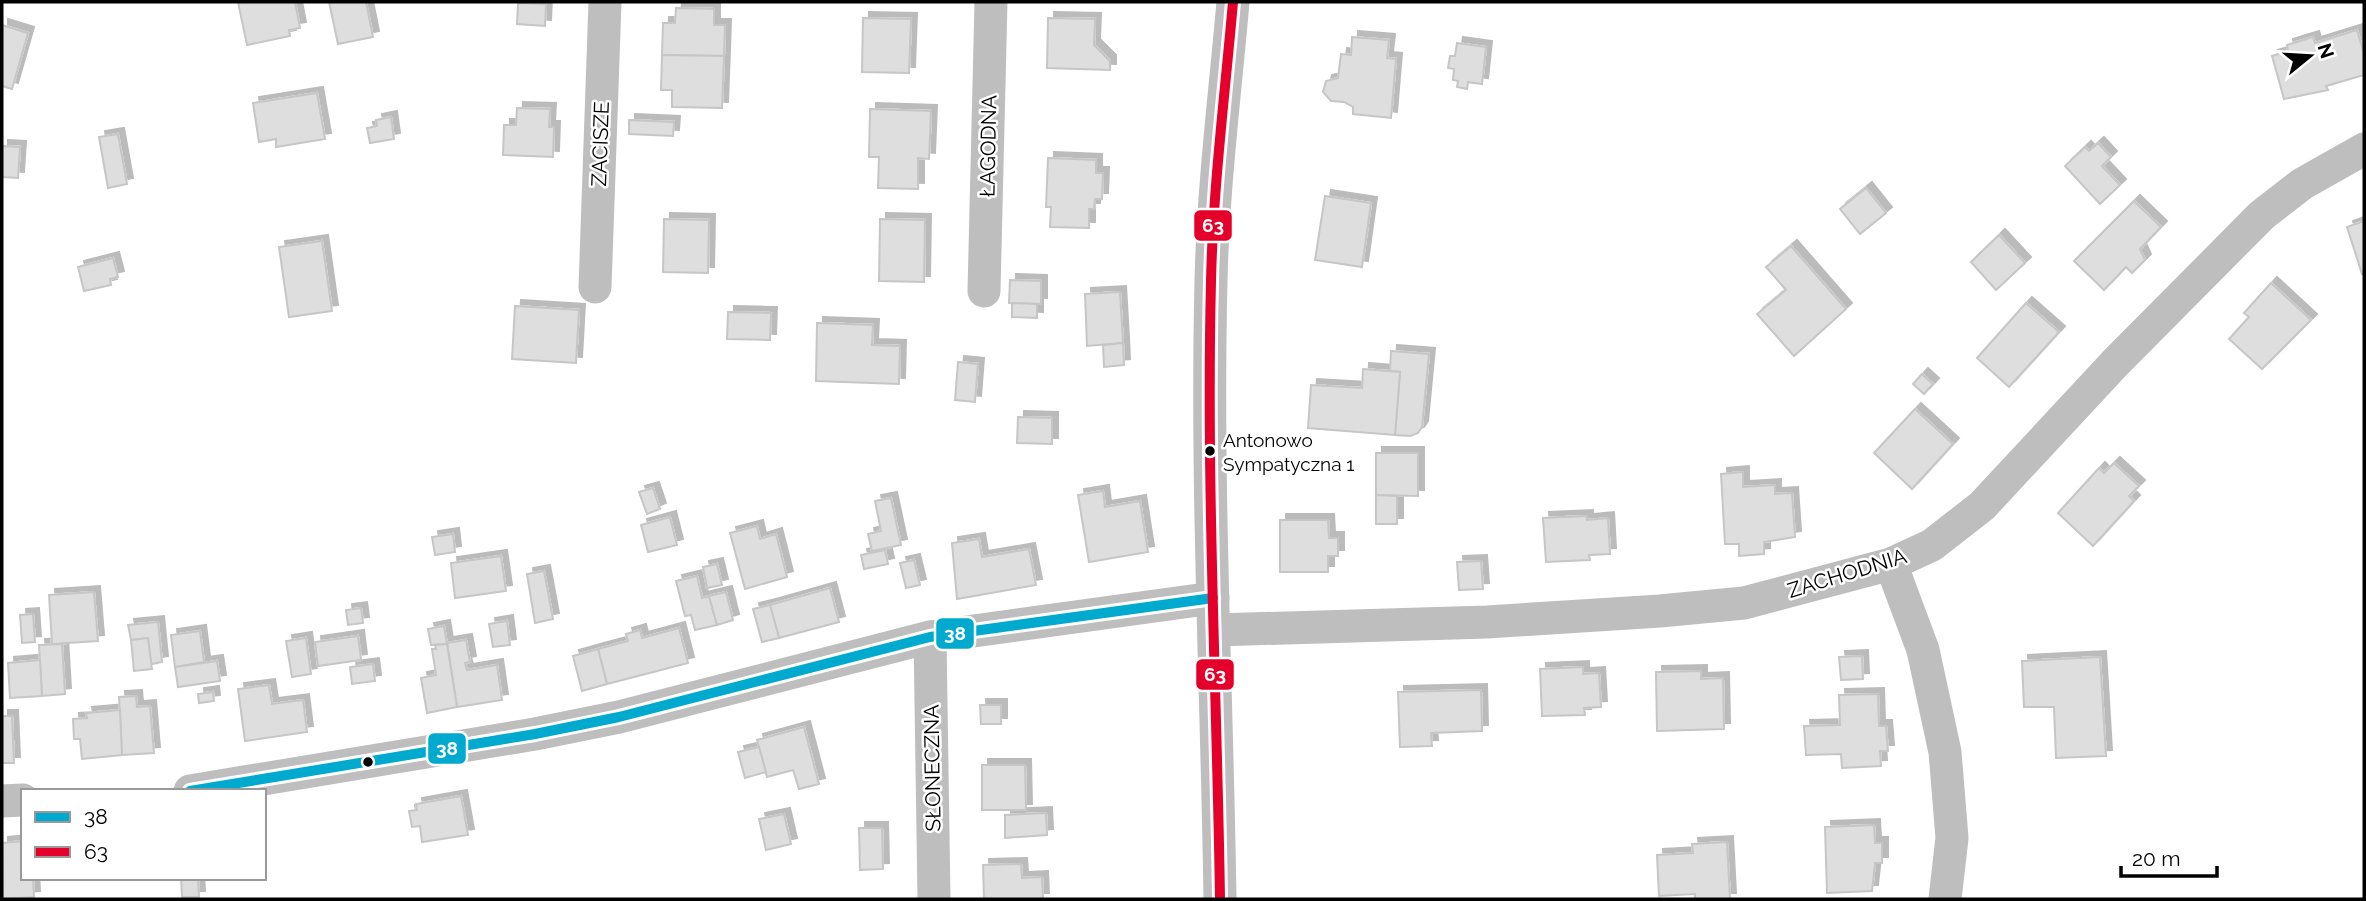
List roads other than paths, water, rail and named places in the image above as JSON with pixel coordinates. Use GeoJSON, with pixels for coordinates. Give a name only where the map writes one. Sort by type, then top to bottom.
{"type":"FeatureCollection","features":[{"type":"Feature","properties":{"kind":"street","name":"ZACISZE"},"geometry":{"type":"LineString","coordinates":[[595,287],[605,2]]}},
{"type":"Feature","properties":{"kind":"street","name":"ŁAGODNA"},"geometry":{"type":"LineString","coordinates":[[984,291],[991,2]]}},
{"type":"Feature","properties":{"kind":"street"},"geometry":{"type":"LineString","coordinates":[[1220,899],[1209,432],[1211,278],[1233,2]]}},
{"type":"Feature","properties":{"kind":"street","name":"ZACHODNIA"},"geometry":{"type":"LineString","coordinates":[[1215,630],[1487,622],[1744,603],[1891,564],[1932,545],[1982,506],[2116,362],[2262,215],[2302,184],[2364,149]]}},
{"type":"Feature","properties":{"kind":"street"},"geometry":{"type":"LineString","coordinates":[[1891,564],[1923,650],[1945,752],[1952,838],[1945,899]]}},
{"type":"Feature","properties":{"kind":"street"},"geometry":{"type":"LineString","coordinates":[[202,789],[619,718],[930,638],[1213,598]]}},
{"type":"Feature","properties":{"kind":"street","name":"SŁONECZNA"},"geometry":{"type":"LineString","coordinates":[[930,638],[934,899]]}},
{"type":"Feature","properties":{"kind":"street"},"geometry":{"type":"LineString","coordinates":[[2,801],[21,800]]}},
{"type":"Feature","properties":{"kind":"place","name":"Antonowo Sympatyczna 1"},"geometry":{"type":"Point","coordinates":[1210,451]}}]}
